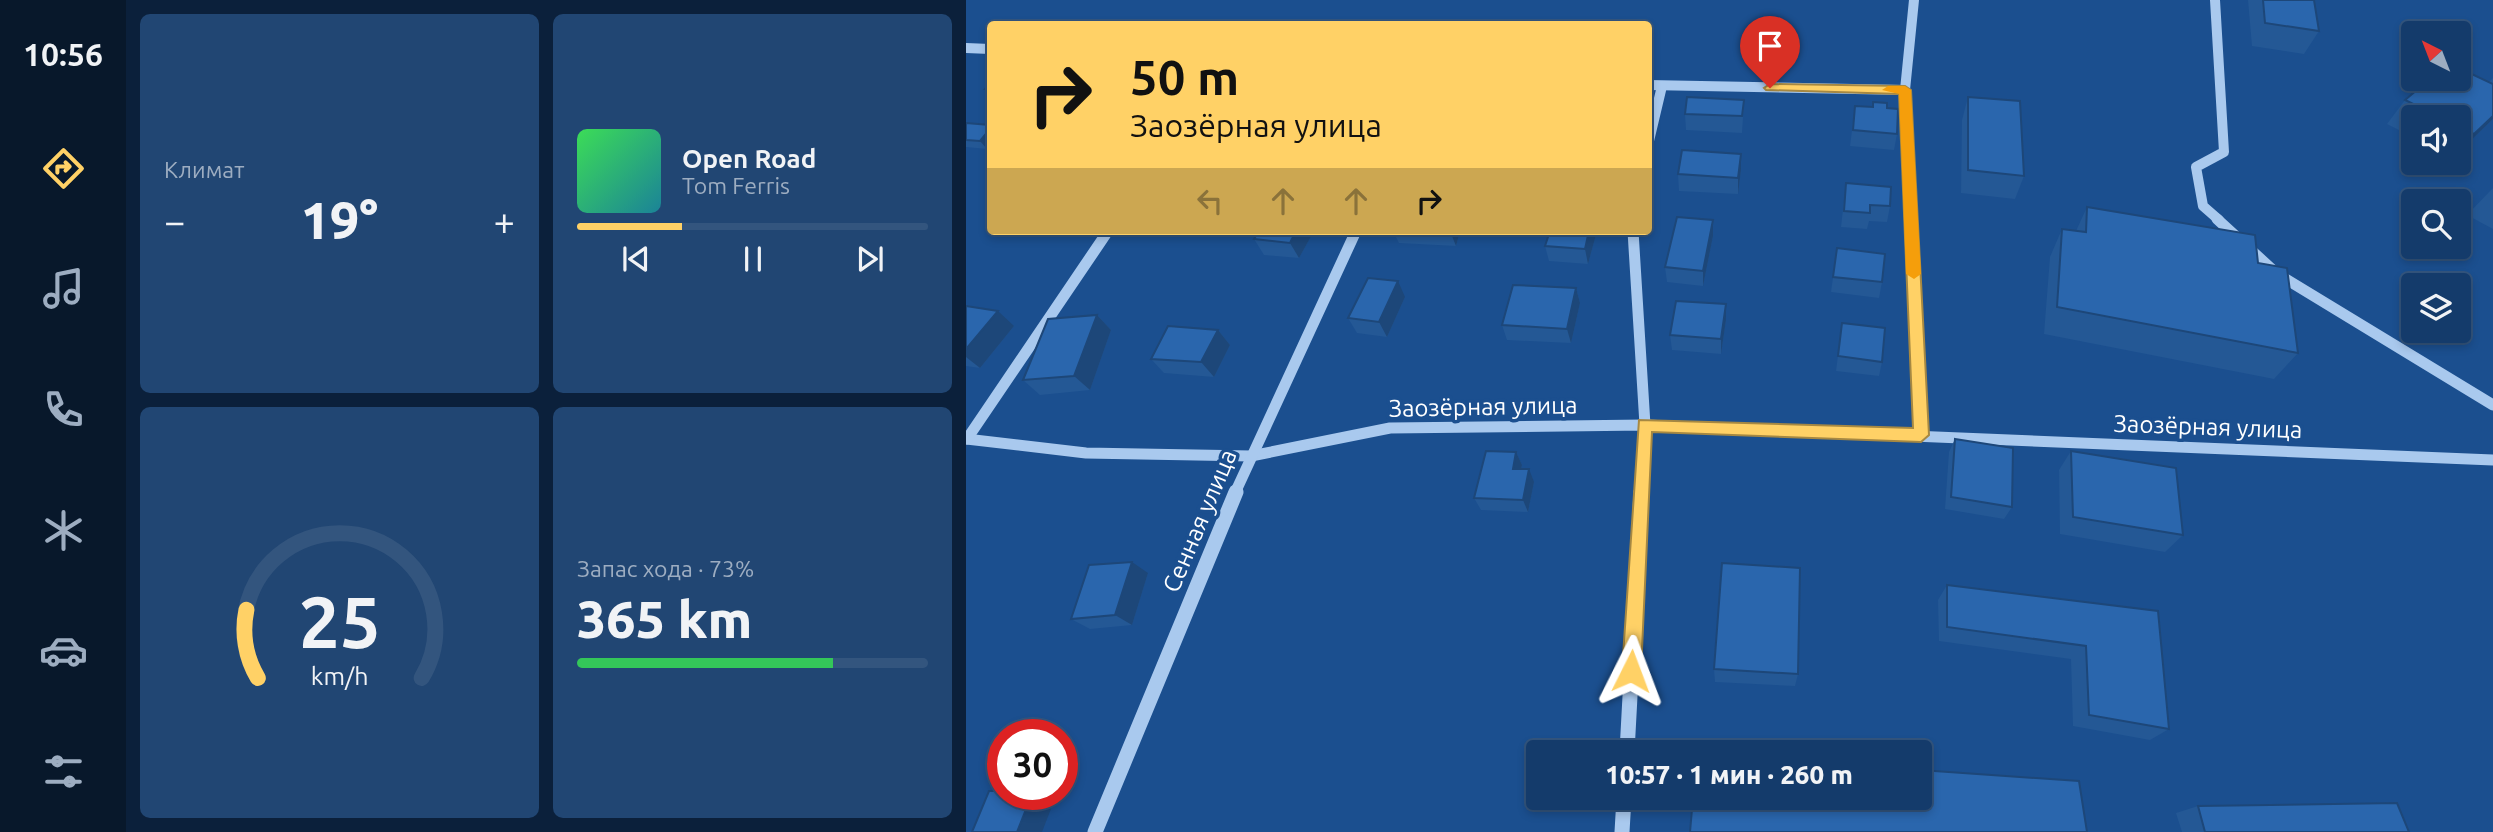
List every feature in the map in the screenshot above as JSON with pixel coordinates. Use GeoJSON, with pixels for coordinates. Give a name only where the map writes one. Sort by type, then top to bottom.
{"type":"FeatureCollection","features":[{"type":"Feature","properties":{"kind":"street"},"geometry":{"type":"LineString","coordinates":[[1914,0],[1905,90],[1921,435]]}},
{"type":"Feature","properties":{"kind":"street"},"geometry":{"type":"LineString","coordinates":[[2215,0],[2224,152],[2196,167],[2203,206],[2276,273],[2493,405]]}},
{"type":"Feature","properties":{"kind":"street"},"geometry":{"type":"LineString","coordinates":[[966,48],[987,49]]}},
{"type":"Feature","properties":{"kind":"street"},"geometry":{"type":"LineString","coordinates":[[1652,85],[1905,90]]}},
{"type":"Feature","properties":{"kind":"street"},"geometry":{"type":"LineString","coordinates":[[1652,128],[1662,86]]}},
{"type":"Feature","properties":{"kind":"street"},"geometry":{"type":"LineString","coordinates":[[966,439],[1105,235]]}},
{"type":"Feature","properties":{"kind":"street","name":"Сенная улица"},"geometry":{"type":"LineString","coordinates":[[1095,832],[1251,456],[1354,235]]}},
{"type":"Feature","properties":{"kind":"street"},"geometry":{"type":"LineString","coordinates":[[1628,740],[1645,425],[1633,235]]}},
{"type":"Feature","properties":{"kind":"street","name":"Заозёрная улица"},"geometry":{"type":"LineString","coordinates":[[966,439],[1086,453],[1251,456],[1390,428],[1645,425],[2493,460]]}},
{"type":"Feature","properties":{"kind":"street"},"geometry":{"type":"LineString","coordinates":[[1622,832],[1623,810]]}},
{"type":"Feature","properties":{"kind":"building"},"geometry":{"type":"Polygon","coordinates":[[[2263,0],[2314,0],[2319,31],[2265,23],[2263,0]]]}},
{"type":"Feature","properties":{"kind":"building"},"geometry":{"type":"Polygon","coordinates":[[[2471,74],[2493,84],[2493,116],[2474,134],[2471,133],[2471,105],[2415,105],[2405,100],[2416,91],[2471,91],[2471,74]]]}},
{"type":"Feature","properties":{"kind":"building"},"geometry":{"type":"Polygon","coordinates":[[[1687,97],[1744,100],[1742,116],[1685,114],[1687,97]]]}},
{"type":"Feature","properties":{"kind":"building"},"geometry":{"type":"Polygon","coordinates":[[[1968,97],[2020,101],[2024,176],[1968,170],[1968,97]]]}},
{"type":"Feature","properties":{"kind":"building"},"geometry":{"type":"Polygon","coordinates":[[[1873,102],[1887,103],[1887,108],[1898,109],[1897,134],[1853,130],[1855,106],[1873,107],[1873,102]]]}},
{"type":"Feature","properties":{"kind":"building"},"geometry":{"type":"Polygon","coordinates":[[[966,123],[987,125],[987,133],[980,141],[966,140],[966,123]]]}},
{"type":"Feature","properties":{"kind":"building"},"geometry":{"type":"Polygon","coordinates":[[[1682,150],[1741,154],[1738,178],[1678,174],[1682,150]]]}},
{"type":"Feature","properties":{"kind":"building"},"geometry":{"type":"Polygon","coordinates":[[[1846,183],[1891,187],[1890,206],[1870,205],[1870,213],[1844,211],[1846,183]]]}},
{"type":"Feature","properties":{"kind":"building"},"geometry":{"type":"Polygon","coordinates":[[[2087,207],[2255,235],[2258,263],[2287,268],[2298,353],[2057,307],[2062,229],[2086,232],[2087,207]]]}},
{"type":"Feature","properties":{"kind":"building"},"geometry":{"type":"Polygon","coordinates":[[[1677,217],[1713,220],[1703,271],[1665,267],[1677,217]]]}},
{"type":"Feature","properties":{"kind":"building"},"geometry":{"type":"Polygon","coordinates":[[[1256,235],[1294,235],[1290,243],[1254,239],[1256,235]]]}},
{"type":"Feature","properties":{"kind":"building"},"geometry":{"type":"Polygon","coordinates":[[[1549,235],[1588,235],[1585,249],[1545,246],[1549,235]]]}},
{"type":"Feature","properties":{"kind":"building"},"geometry":{"type":"Polygon","coordinates":[[[1837,248],[1885,254],[1882,282],[1833,277],[1837,248]]]}},
{"type":"Feature","properties":{"kind":"building"},"geometry":{"type":"Polygon","coordinates":[[[1368,278],[1398,281],[1379,322],[1348,318],[1368,278]]]}},
{"type":"Feature","properties":{"kind":"building"},"geometry":{"type":"Polygon","coordinates":[[[1513,285],[1576,288],[1567,329],[1502,325],[1513,285]]]}},
{"type":"Feature","properties":{"kind":"building"},"geometry":{"type":"Polygon","coordinates":[[[1676,301],[1726,304],[1721,339],[1670,335],[1676,301]]]}},
{"type":"Feature","properties":{"kind":"building"},"geometry":{"type":"Polygon","coordinates":[[[966,306],[998,311],[966,349],[966,306]]]}},
{"type":"Feature","properties":{"kind":"building"},"geometry":{"type":"Polygon","coordinates":[[[1097,315],[1074,376],[1023,380],[1048,319],[1097,315]]]}},
{"type":"Feature","properties":{"kind":"building"},"geometry":{"type":"Polygon","coordinates":[[[1842,323],[1885,328],[1882,362],[1838,356],[1842,323]]]}},
{"type":"Feature","properties":{"kind":"building"},"geometry":{"type":"Polygon","coordinates":[[[1168,326],[1218,330],[1201,362],[1151,359],[1168,326]]]}},
{"type":"Feature","properties":{"kind":"building"},"geometry":{"type":"Polygon","coordinates":[[[1955,439],[2013,448],[2012,507],[1951,497],[1955,439]]]}},
{"type":"Feature","properties":{"kind":"building"},"geometry":{"type":"Polygon","coordinates":[[[1486,451],[1516,452],[1513,469],[1529,469],[1523,500],[1474,498],[1486,451]]]}},
{"type":"Feature","properties":{"kind":"building"},"geometry":{"type":"Polygon","coordinates":[[[2071,451],[2176,468],[2183,535],[2073,517],[2071,451]]]}},
{"type":"Feature","properties":{"kind":"building"},"geometry":{"type":"Polygon","coordinates":[[[1132,562],[1115,615],[1071,619],[1089,565],[1132,562]]]}},
{"type":"Feature","properties":{"kind":"building"},"geometry":{"type":"Polygon","coordinates":[[[1722,563],[1800,568],[1798,674],[1714,669],[1722,563]]]}},
{"type":"Feature","properties":{"kind":"building"},"geometry":{"type":"Polygon","coordinates":[[[1947,585],[2158,611],[2169,729],[2089,715],[2086,646],[1947,627],[1947,585]]]}},
{"type":"Feature","properties":{"kind":"building"},"geometry":{"type":"Polygon","coordinates":[[[1932,771],[2079,781],[2087,832],[1690,832],[1692,810],[1932,810],[1932,771]]]}},
{"type":"Feature","properties":{"kind":"building"},"geometry":{"type":"Polygon","coordinates":[[[987,796],[987,810],[1026,810],[1017,832],[972,832],[987,796]]]}},
{"type":"Feature","properties":{"kind":"building"},"geometry":{"type":"Polygon","coordinates":[[[2397,803],[2409,832],[2205,832],[2198,806],[2397,803]]]}},
{"type":"Feature","properties":{"kind":"slow traffic"},"geometry":{"type":"LineString","coordinates":[[1888,90],[1905,90],[1914,274]]}},
{"type":"Feature","properties":{"kind":"route"},"geometry":{"type":"LineString","coordinates":[[1631,671],[1645,425],[1921,435],[1905,90],[1770,88]]}}]}
